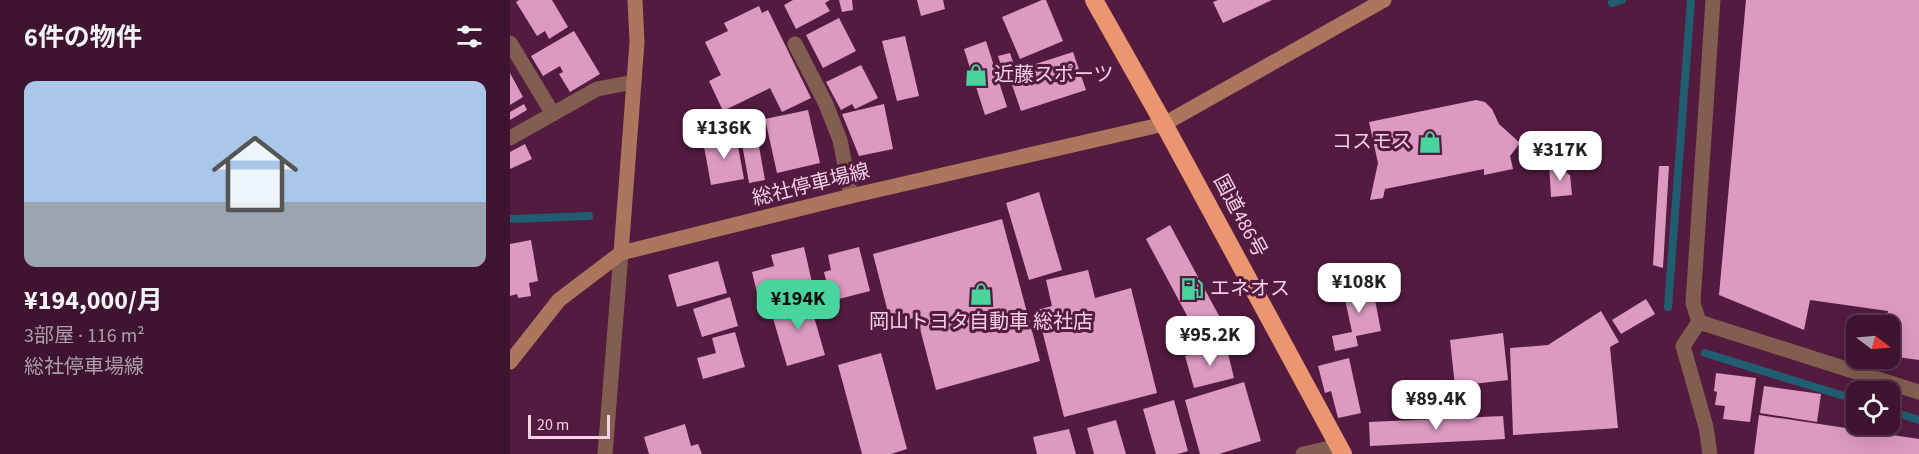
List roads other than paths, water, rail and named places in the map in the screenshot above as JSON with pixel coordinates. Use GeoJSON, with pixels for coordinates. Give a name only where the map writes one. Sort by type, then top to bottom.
{"type":"FeatureCollection","features":[{"type":"Feature","properties":{"kind":"highway","name":"国道486号"},"geometry":{"type":"LineString","coordinates":[[1094,0],[1341,450]]}},
{"type":"Feature","properties":{"kind":"main road"},"geometry":{"type":"LineString","coordinates":[[621,253],[637,42],[635,0]]}},
{"type":"Feature","properties":{"kind":"main road","name":"総社停車場線"},"geometry":{"type":"LineString","coordinates":[[510,362],[559,300],[621,253],[851,196],[1164,124],[1384,0]]}},
{"type":"Feature","properties":{"kind":"street"},"geometry":{"type":"LineString","coordinates":[[1700,322],[1694,303],[1713,0]]}},
{"type":"Feature","properties":{"kind":"street"},"geometry":{"type":"LineString","coordinates":[[510,43],[553,114]]}},
{"type":"Feature","properties":{"kind":"street"},"geometry":{"type":"LineString","coordinates":[[795,44],[825,102],[840,140],[851,196]]}},
{"type":"Feature","properties":{"kind":"street"},"geometry":{"type":"LineString","coordinates":[[510,138],[597,89],[634,82]]}},
{"type":"Feature","properties":{"kind":"street"},"geometry":{"type":"LineString","coordinates":[[605,454],[621,253]]}},
{"type":"Feature","properties":{"kind":"street"},"geometry":{"type":"LineString","coordinates":[[1700,322],[1919,392]]}},
{"type":"Feature","properties":{"kind":"street"},"geometry":{"type":"LineString","coordinates":[[1700,322],[1683,346],[1706,427],[1710,454]]}},
{"type":"Feature","properties":{"kind":"street"},"geometry":{"type":"LineString","coordinates":[[1304,454],[1341,450]]}},
{"type":"Feature","properties":{"kind":"waterway"},"geometry":{"type":"LineString","coordinates":[[1612,3],[1622,0]]}},
{"type":"Feature","properties":{"kind":"waterway"},"geometry":{"type":"LineString","coordinates":[[1668,307],[1691,0]]}},
{"type":"Feature","properties":{"kind":"waterway"},"geometry":{"type":"LineString","coordinates":[[510,219],[589,216]]}},
{"type":"Feature","properties":{"kind":"waterway"},"geometry":{"type":"LineString","coordinates":[[1705,353],[1846,397]]}},
{"type":"Feature","properties":{"kind":"waterway"},"geometry":{"type":"LineString","coordinates":[[1900,414],[1919,420]]}},
{"type":"Feature","properties":{"kind":"place","name":"近藤スポーツ"},"geometry":{"type":"Point","coordinates":[976,75]}},
{"type":"Feature","properties":{"kind":"place","name":"コスモス"},"geometry":{"type":"Point","coordinates":[1430,142]}},
{"type":"Feature","properties":{"kind":"place","name":"エネオス"},"geometry":{"type":"Point","coordinates":[1192,289]}},
{"type":"Feature","properties":{"kind":"place","name":"岡山トヨタ自動車 総社店"},"geometry":{"type":"Point","coordinates":[981,294]}}]}
